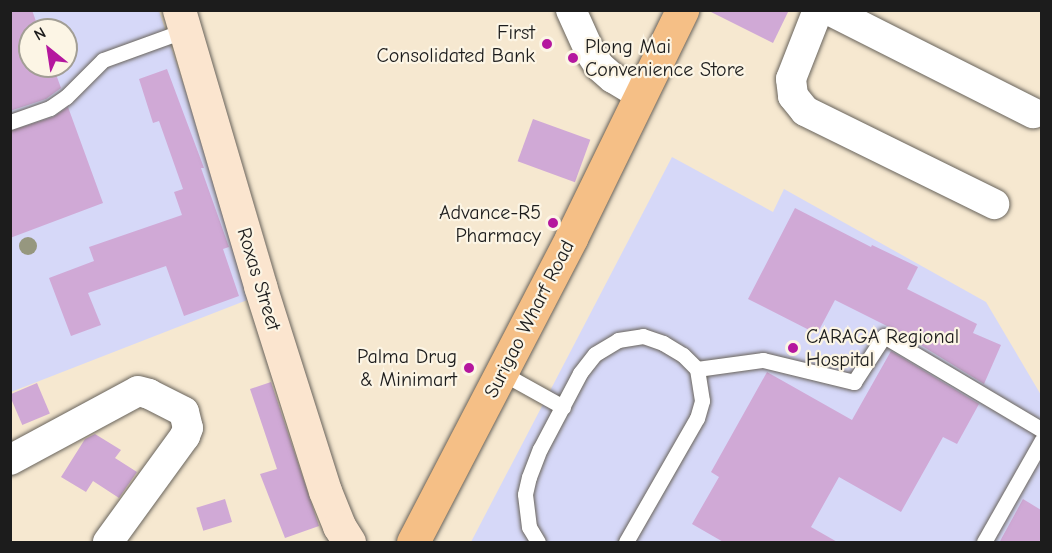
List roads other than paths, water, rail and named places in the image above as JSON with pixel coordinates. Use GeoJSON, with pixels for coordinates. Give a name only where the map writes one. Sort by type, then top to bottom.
{"type":"FeatureCollection","features":[{"type":"Feature","properties":{"kind":"main road","name":"Surigao Wharf Road"},"geometry":{"type":"LineString","coordinates":[[413,543],[571,238],[682,10]]}},
{"type":"Feature","properties":{"kind":"street"},"geometry":{"type":"LineString","coordinates":[[571,10],[599,66],[640,94]]}},
{"type":"Feature","properties":{"kind":"street"},"geometry":{"type":"LineString","coordinates":[[818,10],[791,79],[793,96],[805,111],[994,204]]}},
{"type":"Feature","properties":{"kind":"street"},"geometry":{"type":"LineString","coordinates":[[829,10],[1033,113]]}},
{"type":"Feature","properties":{"kind":"street","name":"Roxas Street"},"geometry":{"type":"LineString","coordinates":[[182,20],[260,286],[325,491],[339,526],[349,543]]}},
{"type":"Feature","properties":{"kind":"street"},"geometry":{"type":"LineString","coordinates":[[10,460],[138,391],[149,394],[184,412],[188,428],[185,436],[108,543]]}},
{"type":"Feature","properties":{"kind":"lane"},"geometry":{"type":"LineString","coordinates":[[10,122],[50,108],[66,98],[103,60],[182,20]]}},
{"type":"Feature","properties":{"kind":"lane"},"geometry":{"type":"LineString","coordinates":[[538,543],[529,527],[525,494],[540,449],[580,373],[595,354],[618,340],[643,336],[663,343],[683,355],[697,369],[702,401],[697,418],[626,543]]}},
{"type":"Feature","properties":{"kind":"lane"},"geometry":{"type":"LineString","coordinates":[[697,369],[763,360],[854,382],[884,336],[1041,430]]}},
{"type":"Feature","properties":{"kind":"lane"},"geometry":{"type":"LineString","coordinates":[[502,373],[563,407]]}},
{"type":"Feature","properties":{"kind":"lane"},"geometry":{"type":"LineString","coordinates":[[984,543],[1041,440]]}},
{"type":"Feature","properties":{"kind":"place","name":"First Consolidated Bank"},"geometry":{"type":"Point","coordinates":[547,44]}},
{"type":"Feature","properties":{"kind":"place","name":"Plong Mai Convenience Store"},"geometry":{"type":"Point","coordinates":[573,58]}},
{"type":"Feature","properties":{"kind":"place","name":"Advance-R5 Pharmacy"},"geometry":{"type":"Point","coordinates":[553,223]}},
{"type":"Feature","properties":{"kind":"place","name":"CARAGA Regional Hospital"},"geometry":{"type":"Point","coordinates":[793,348]}},
{"type":"Feature","properties":{"kind":"place","name":"Palma Drug & Minimart"},"geometry":{"type":"Point","coordinates":[469,368]}}]}
